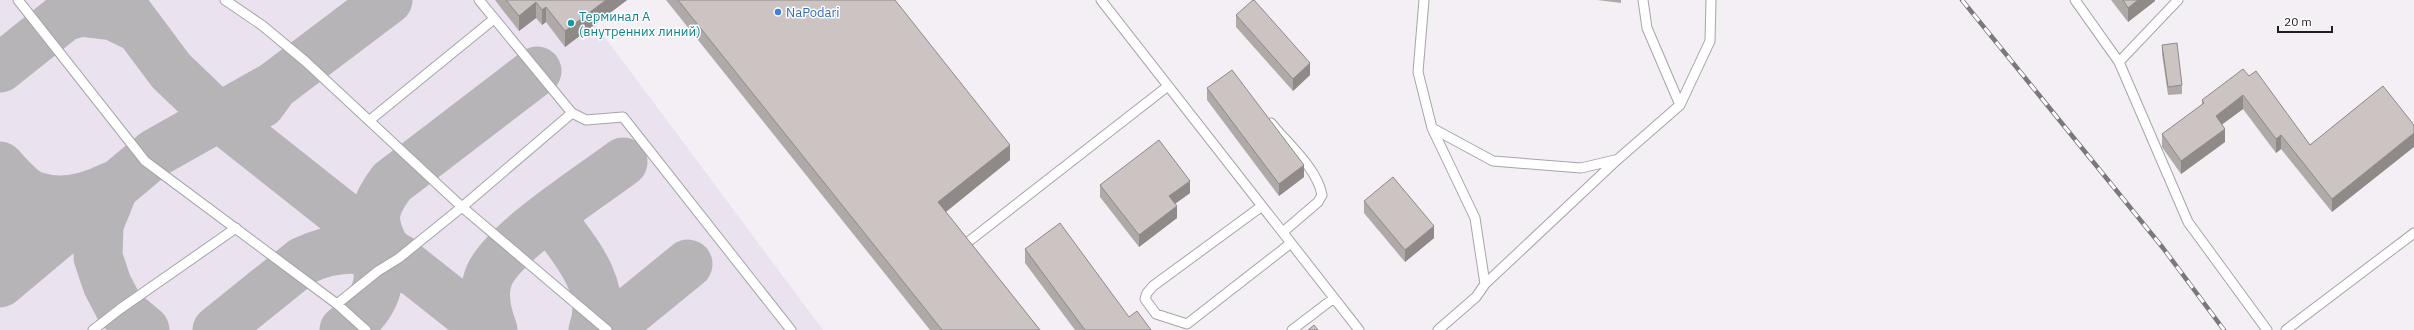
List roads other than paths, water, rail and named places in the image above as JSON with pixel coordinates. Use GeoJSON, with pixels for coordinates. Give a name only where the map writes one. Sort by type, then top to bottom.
{"type":"FeatureCollection","features":[{"type":"Feature","properties":{"kind":"lane"},"geometry":{"type":"LineString","coordinates":[[18,0],[145,161],[337,304],[366,330]]}},
{"type":"Feature","properties":{"kind":"lane"},"geometry":{"type":"LineString","coordinates":[[225,0],[263,26],[306,61],[462,207],[608,330]]}},
{"type":"Feature","properties":{"kind":"lane"},"geometry":{"type":"LineString","coordinates":[[479,0],[572,113],[586,120],[623,117],[791,330]]}},
{"type":"Feature","properties":{"kind":"lane"},"geometry":{"type":"LineString","coordinates":[[1101,0],[1359,330]]}},
{"type":"Feature","properties":{"kind":"lane"},"geometry":{"type":"LineString","coordinates":[[1424,0],[1418,72],[1432,128],[1475,218],[1485,284]]}},
{"type":"Feature","properties":{"kind":"lane"},"geometry":{"type":"LineString","coordinates":[[1643,0],[1647,28],[1680,105]]}},
{"type":"Feature","properties":{"kind":"lane"},"geometry":{"type":"LineString","coordinates":[[1438,330],[1476,297],[1485,284],[1616,160],[1680,105],[1710,41],[1711,0]]}},
{"type":"Feature","properties":{"kind":"lane"},"geometry":{"type":"LineString","coordinates":[[2075,0],[2119,62],[2188,222],[2268,330]]}},
{"type":"Feature","properties":{"kind":"lane"},"geometry":{"type":"LineString","coordinates":[[2119,62],[2178,0]]}},
{"type":"Feature","properties":{"kind":"lane"},"geometry":{"type":"LineString","coordinates":[[370,120],[494,19]]}},
{"type":"Feature","properties":{"kind":"lane"},"geometry":{"type":"LineString","coordinates":[[968,242],[1168,86]]}},
{"type":"Feature","properties":{"kind":"lane"},"geometry":{"type":"LineString","coordinates":[[337,304],[378,270],[399,258],[462,207],[572,113]]}},
{"type":"Feature","properties":{"kind":"lane"},"geometry":{"type":"LineString","coordinates":[[1263,113],[1313,173],[1322,195],[1318,202],[1282,232]]}},
{"type":"Feature","properties":{"kind":"lane"},"geometry":{"type":"LineString","coordinates":[[1432,128],[1493,160],[1581,168],[1616,160]]}},
{"type":"Feature","properties":{"kind":"lane"},"geometry":{"type":"LineString","coordinates":[[1262,206],[1153,286],[1147,293],[1145,299],[1156,314],[1190,327],[1291,243]]}},
{"type":"Feature","properties":{"kind":"lane"},"geometry":{"type":"LineString","coordinates":[[93,330],[120,309],[236,228]]}},
{"type":"Feature","properties":{"kind":"lane"},"geometry":{"type":"LineString","coordinates":[[2286,330],[2414,233]]}},
{"type":"Feature","properties":{"kind":"lane"},"geometry":{"type":"LineString","coordinates":[[1292,330],[1334,298]]}},
{"type":"Feature","properties":{"kind":"railway"},"geometry":{"type":"LineString","coordinates":[[1962,0],[2163,248],[2224,330]]}},
{"type":"Feature","properties":{"kind":"place","name":"NaPodari"},"geometry":{"type":"Point","coordinates":[778,12]}},
{"type":"Feature","properties":{"kind":"place","name":"Терминал А (внутренних линий)"},"geometry":{"type":"Point","coordinates":[571,23]}}]}
